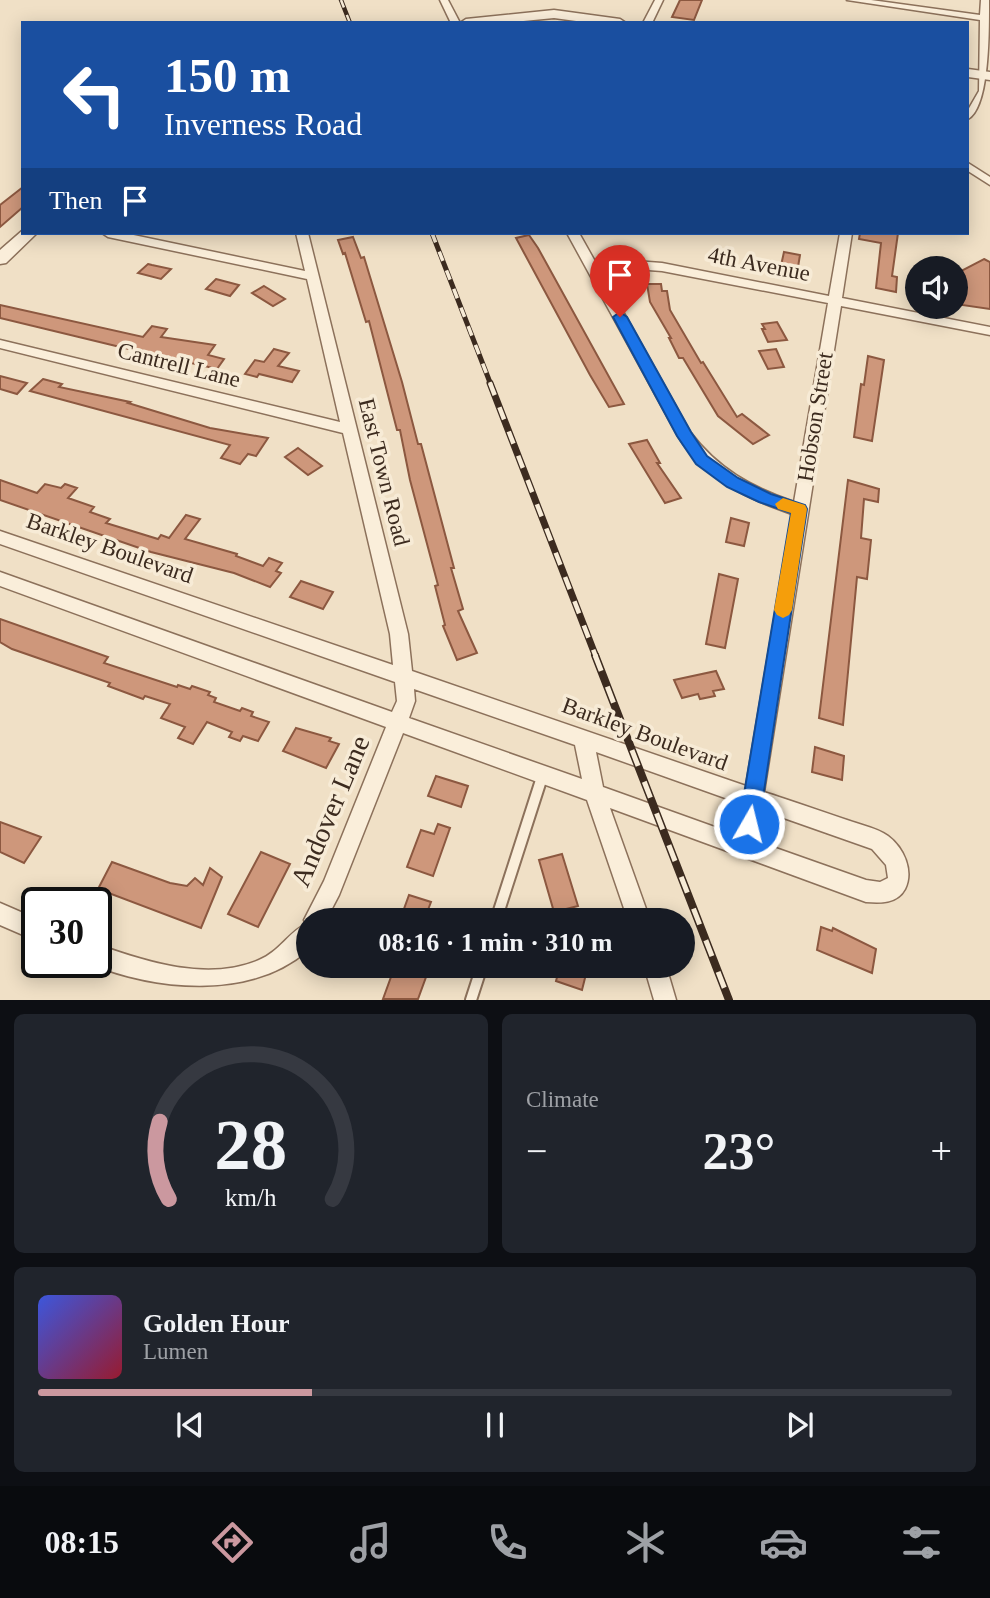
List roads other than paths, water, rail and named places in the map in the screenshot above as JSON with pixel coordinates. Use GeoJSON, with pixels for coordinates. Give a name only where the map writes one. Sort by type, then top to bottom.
{"type":"FeatureCollection","features":[{"type":"Feature","properties":{"kind":"street"},"geometry":{"type":"LineString","coordinates":[[444,0],[455,21]]}},
{"type":"Feature","properties":{"kind":"street"},"geometry":{"type":"LineString","coordinates":[[648,21],[659,0]]}},
{"type":"Feature","properties":{"kind":"street"},"geometry":{"type":"LineString","coordinates":[[851,0],[985,18]]}},
{"type":"Feature","properties":{"kind":"street"},"geometry":{"type":"LineString","coordinates":[[969,115],[983,98],[987,76],[985,0]]}},
{"type":"Feature","properties":{"kind":"street"},"geometry":{"type":"LineString","coordinates":[[488,21],[554,15],[604,21]]}},
{"type":"Feature","properties":{"kind":"street"},"geometry":{"type":"LineString","coordinates":[[969,73],[987,76]]}},
{"type":"Feature","properties":{"kind":"street"},"geometry":{"type":"LineString","coordinates":[[969,167],[990,182]]}},
{"type":"Feature","properties":{"kind":"street"},"geometry":{"type":"LineString","coordinates":[[0,259],[27,235]]}},
{"type":"Feature","properties":{"kind":"street"},"geometry":{"type":"LineString","coordinates":[[117,235],[312,276]]}},
{"type":"Feature","properties":{"kind":"street","name":"East Town Road"},"geometry":{"type":"LineString","coordinates":[[302,235],[348,429],[356,447],[399,634],[406,701],[398,724]]}},
{"type":"Feature","properties":{"kind":"street"},"geometry":{"type":"LineString","coordinates":[[574,235],[685,436],[701,460],[733,483],[765,498],[799,509]]}},
{"type":"Feature","properties":{"kind":"street","name":"Hobson Street"},"geometry":{"type":"LineString","coordinates":[[746,849],[799,509],[846,235]]}},
{"type":"Feature","properties":{"kind":"street","name":"4th Avenue"},"geometry":{"type":"LineString","coordinates":[[594,269],[621,264],[662,267],[990,331]]}},
{"type":"Feature","properties":{"kind":"street","name":"Cantrell Lane"},"geometry":{"type":"LineString","coordinates":[[0,344],[348,429]]}},
{"type":"Feature","properties":{"kind":"street","name":"Barkley Boulevard"},"geometry":{"type":"LineString","coordinates":[[0,537],[752,800],[878,841],[891,851],[900,874],[895,887],[889,891],[874,893],[0,579]]}},
{"type":"Feature","properties":{"kind":"street","name":"Andover Lane"},"geometry":{"type":"LineString","coordinates":[[321,908],[332,888],[398,724]]}},
{"type":"Feature","properties":{"kind":"street"},"geometry":{"type":"LineString","coordinates":[[584,740],[594,792],[635,908]]}},
{"type":"Feature","properties":{"kind":"street"},"geometry":{"type":"LineString","coordinates":[[0,914],[21,923]]}},
{"type":"Feature","properties":{"kind":"street"},"geometry":{"type":"LineString","coordinates":[[112,962],[194,988],[222,990],[254,984],[272,974],[296,952]]}},
{"type":"Feature","properties":{"kind":"street"},"geometry":{"type":"LineString","coordinates":[[659,978],[665,999]]}},
{"type":"Feature","properties":{"kind":"lane"},"geometry":{"type":"LineString","coordinates":[[500,908],[543,774]]}},
{"type":"Feature","properties":{"kind":"lane"},"geometry":{"type":"LineString","coordinates":[[471,999],[478,978]]}},
{"type":"Feature","properties":{"kind":"railway"},"geometry":{"type":"LineString","coordinates":[[341,0],[349,21]]}},
{"type":"Feature","properties":{"kind":"railway"},"geometry":{"type":"LineString","coordinates":[[433,235],[491,385]]}},
{"type":"Feature","properties":{"kind":"railway"},"geometry":{"type":"LineString","coordinates":[[490,383],[596,657]]}},
{"type":"Feature","properties":{"kind":"railway"},"geometry":{"type":"LineString","coordinates":[[595,655],[729,1000]]}}]}
